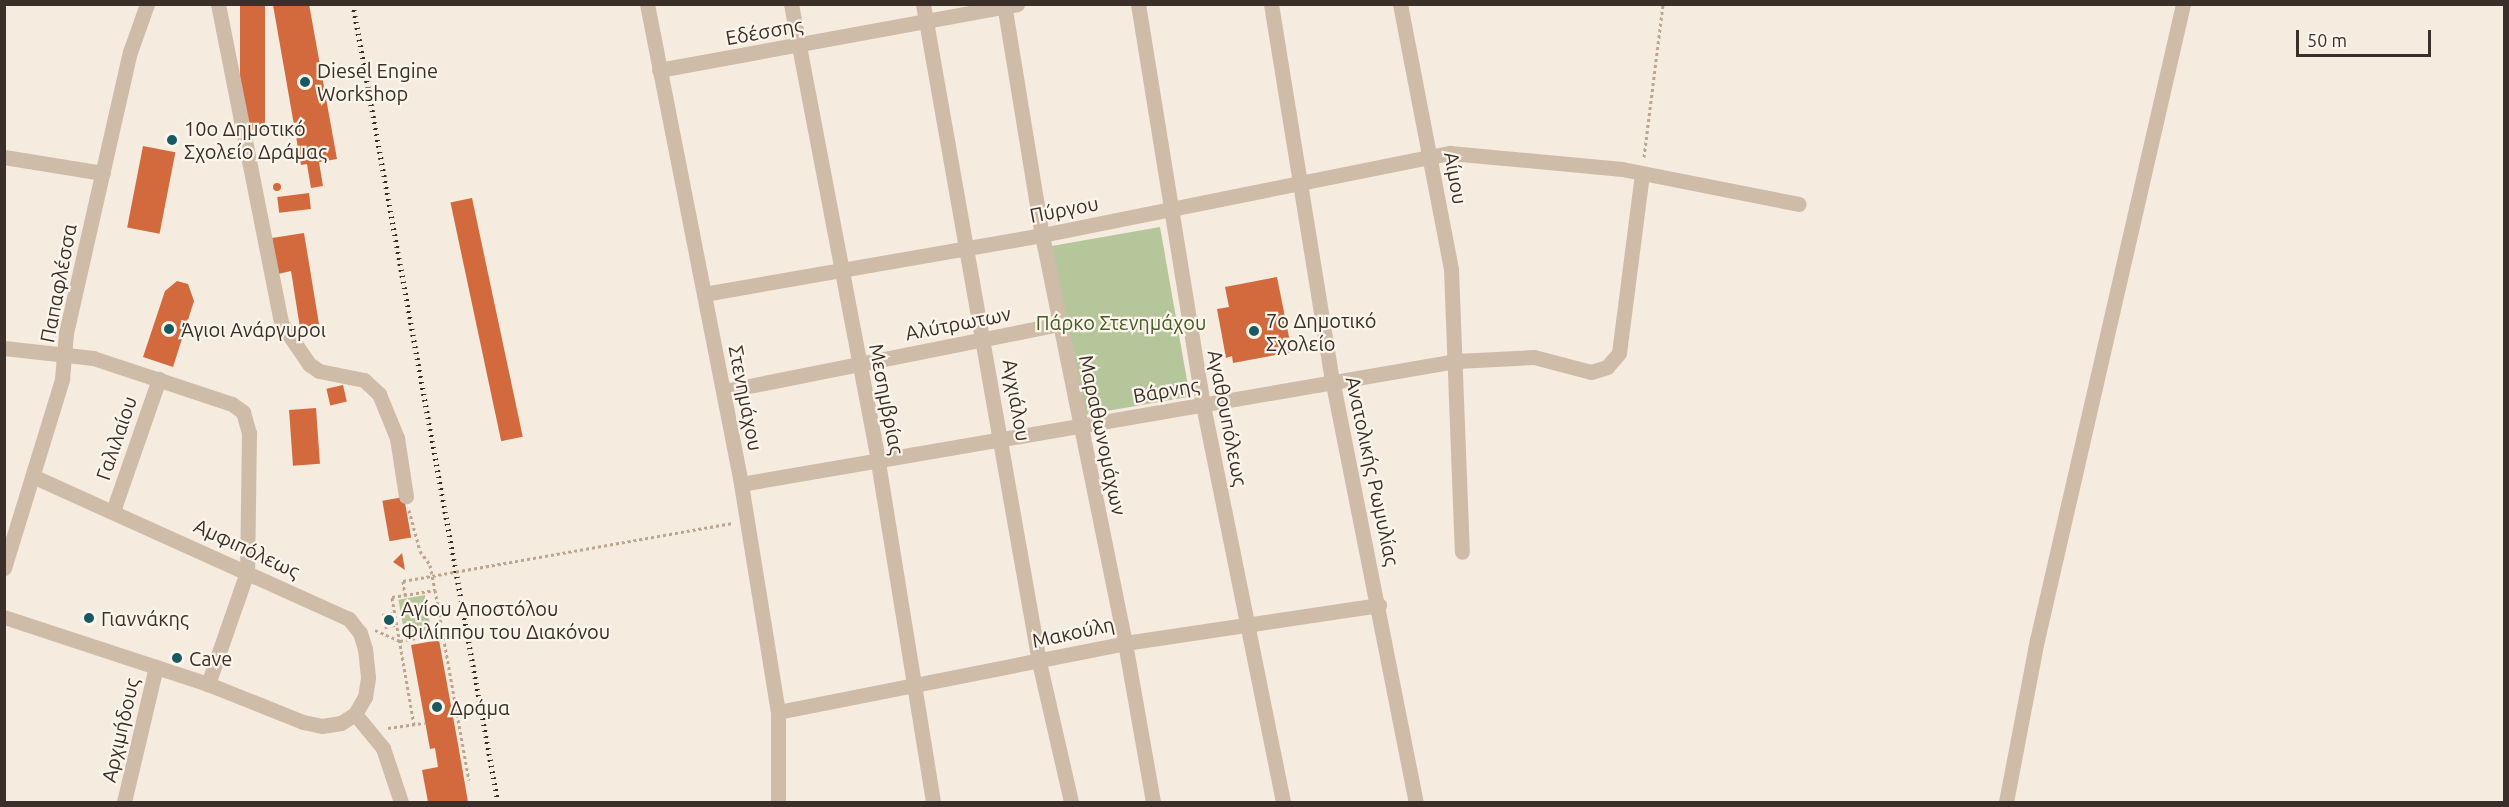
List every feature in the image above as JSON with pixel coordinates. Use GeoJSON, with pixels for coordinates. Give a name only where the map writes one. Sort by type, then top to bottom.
{"type":"FeatureCollection","features":[{"type":"Feature","properties":{"kind":"street","name":"Παπαφλέσσα"},"geometry":{"type":"LineString","coordinates":[[4,568],[62,379],[66,333],[130,52],[147,4]]}},
{"type":"Feature","properties":{"kind":"street"},"geometry":{"type":"LineString","coordinates":[[218,4],[281,323],[309,364],[319,371],[364,380],[379,394],[397,438],[406,496]]}},
{"type":"Feature","properties":{"kind":"street","name":"Στενημάχου"},"geometry":{"type":"LineString","coordinates":[[647,4],[741,484],[778,712],[778,802]]}},
{"type":"Feature","properties":{"kind":"street","name":"Μεσημβρίας"},"geometry":{"type":"LineString","coordinates":[[791,4],[878,462],[933,802]]}},
{"type":"Feature","properties":{"kind":"street","name":"Αγχιάλου"},"geometry":{"type":"LineString","coordinates":[[923,4],[986,339],[1040,662],[1071,802]]}},
{"type":"Feature","properties":{"kind":"street","name":"Αγαθουπόλεως"},"geometry":{"type":"LineString","coordinates":[[1138,4],[1203,405],[1283,802]]}},
{"type":"Feature","properties":{"kind":"street","name":"Ανατολικής Ρωμυλίας"},"geometry":{"type":"LineString","coordinates":[[1271,4],[1332,379],[1379,604],[1416,802]]}},
{"type":"Feature","properties":{"kind":"street","name":"Αίμου"},"geometry":{"type":"LineString","coordinates":[[1400,4],[1451,269],[1462,552]]}},
{"type":"Feature","properties":{"kind":"street"},"geometry":{"type":"LineString","coordinates":[[2006,802],[2037,640],[2183,4]]}},
{"type":"Feature","properties":{"kind":"street","name":"Εδέσσης"},"geometry":{"type":"LineString","coordinates":[[659,70],[800,47],[1008,5]]}},
{"type":"Feature","properties":{"kind":"street","name":"Μαραθωνομάχων"},"geometry":{"type":"LineString","coordinates":[[1008,5],[1042,235],[1078,427],[1125,642],[1154,802]]}},
{"type":"Feature","properties":{"kind":"street","name":"Πύργου"},"geometry":{"type":"LineString","coordinates":[[704,294],[1042,235],[1450,153],[1642,173],[1799,204]]}},
{"type":"Feature","properties":{"kind":"street"},"geometry":{"type":"LineString","coordinates":[[4,157],[103,173]]}},
{"type":"Feature","properties":{"kind":"street","name":"Βάρνης"},"geometry":{"type":"LineString","coordinates":[[741,484],[1203,405],[1332,379],[1456,361],[1534,357],[1591,372],[1607,367],[1619,353],[1642,173]]}},
{"type":"Feature","properties":{"kind":"street","name":"Αλύτρωτων"},"geometry":{"type":"LineString","coordinates":[[724,391],[1059,324]]}},
{"type":"Feature","properties":{"kind":"street"},"geometry":{"type":"LineString","coordinates":[[4,348],[93,358],[232,404],[246,417],[247,572],[208,684]]}},
{"type":"Feature","properties":{"kind":"street","name":"Γαλιλαίου"},"geometry":{"type":"LineString","coordinates":[[113,511],[159,379]]}},
{"type":"Feature","properties":{"kind":"street","name":"Αμφιπόλεως"},"geometry":{"type":"LineString","coordinates":[[33,476],[349,619]]}},
{"type":"Feature","properties":{"kind":"street","name":"Μακούλη"},"geometry":{"type":"LineString","coordinates":[[778,712],[1040,662],[1125,642],[1379,604]]}},
{"type":"Feature","properties":{"kind":"street"},"geometry":{"type":"LineString","coordinates":[[5,618],[208,684],[303,722],[322,726],[341,723],[355,714],[365,697],[368,677],[360,633],[349,619]]}},
{"type":"Feature","properties":{"kind":"street","name":"Αρχιμήδους"},"geometry":{"type":"LineString","coordinates":[[124,802],[156,667]]}},
{"type":"Feature","properties":{"kind":"street"},"geometry":{"type":"LineString","coordinates":[[355,714],[371,730],[383,748],[401,802]]}},
{"type":"Feature","properties":{"kind":"path"},"geometry":{"type":"LineString","coordinates":[[1642,173],[1663,4]]}},
{"type":"Feature","properties":{"kind":"path"},"geometry":{"type":"LineString","coordinates":[[406,496],[420,551],[430,565],[470,780]]}},
{"type":"Feature","properties":{"kind":"path"},"geometry":{"type":"LineString","coordinates":[[405,595],[403,581],[731,523]]}},
{"type":"Feature","properties":{"kind":"path"},"geometry":{"type":"LineString","coordinates":[[414,725],[392,597],[435,590]]}},
{"type":"Feature","properties":{"kind":"path"},"geometry":{"type":"LineString","coordinates":[[349,619],[400,641],[443,633]]}},
{"type":"Feature","properties":{"kind":"path"},"geometry":{"type":"LineString","coordinates":[[371,730],[425,723]]}},
{"type":"Feature","properties":{"kind":"green space","name":"Πάρκο Στενημάχου"},"geometry":{"type":"Polygon","coordinates":[[[1160,227],[1190,396],[1082,415],[1052,246],[1160,227]]]}},
{"type":"Feature","properties":{"kind":"green space"},"geometry":{"type":"Polygon","coordinates":[[[425,595],[431,629],[404,634],[398,600],[425,595]]]}},
{"type":"Feature","properties":{"kind":"building"},"geometry":{"type":"Polygon","coordinates":[[[240,4],[265,4],[265,130],[240,130],[240,4]]]}},
{"type":"Feature","properties":{"kind":"building","name":"Diesel Engine Workshop"},"geometry":{"type":"Polygon","coordinates":[[[309,4],[337,159],[319,162],[323,186],[311,188],[307,164],[301,165],[273,5],[309,4]]]}},
{"type":"Feature","properties":{"kind":"building"},"geometry":{"type":"Polygon","coordinates":[[[143,146],[175,152],[160,234],[127,227],[143,146]]]}},
{"type":"Feature","properties":{"kind":"building"},"geometry":{"type":"Polygon","coordinates":[[[277,183],[281,187],[277,191],[273,187],[277,183]]]}},
{"type":"Feature","properties":{"kind":"building"},"geometry":{"type":"Polygon","coordinates":[[[309,193],[311,209],[279,213],[277,197],[309,193]]]}},
{"type":"Feature","properties":{"kind":"building"},"geometry":{"type":"Polygon","coordinates":[[[472,198],[523,437],[501,441],[450,203],[472,198]]]}},
{"type":"Feature","properties":{"kind":"building"},"geometry":{"type":"Polygon","coordinates":[[[304,233],[319,324],[300,328],[291,271],[278,274],[272,238],[304,233]]]}},
{"type":"Feature","properties":{"kind":"building","name":"7ο Δημοτικό Σχολείο"},"geometry":{"type":"Polygon","coordinates":[[[1277,277],[1292,352],[1233,363],[1232,356],[1226,358],[1217,309],[1229,307],[1225,287],[1277,277]]]}},
{"type":"Feature","properties":{"kind":"building","name":"Άγιοι Ανάργυροι"},"geometry":{"type":"Polygon","coordinates":[[[177,281],[188,284],[194,301],[173,367],[143,357],[165,291],[177,281]]]}},
{"type":"Feature","properties":{"kind":"building"},"geometry":{"type":"Polygon","coordinates":[[[343,385],[347,402],[330,405],[326,389],[343,385]]]}},
{"type":"Feature","properties":{"kind":"building"},"geometry":{"type":"Polygon","coordinates":[[[316,408],[320,464],[293,466],[289,410],[316,408]]]}},
{"type":"Feature","properties":{"kind":"building"},"geometry":{"type":"Polygon","coordinates":[[[404,497],[411,537],[389,541],[382,501],[404,497]]]}},
{"type":"Feature","properties":{"kind":"building"},"geometry":{"type":"Polygon","coordinates":[[[402,553],[405,570],[393,562],[402,553]]]}},
{"type":"Feature","properties":{"kind":"building","name":"Αγίου Αποστόλου Φιλίππου του Διακόνου"},"geometry":{"type":"Polygon","coordinates":[[[392,612],[395,627],[385,629],[382,614],[392,612]]]}},
{"type":"Feature","properties":{"kind":"building"},"geometry":{"type":"Polygon","coordinates":[[[439,640],[468,802],[428,802],[422,770],[438,767],[435,748],[430,749],[411,645],[439,640]]]}},
{"type":"Feature","properties":{"kind":"railway"},"geometry":{"type":"LineString","coordinates":[[353,4],[498,802]]}},
{"type":"Feature","properties":{"kind":"place","name":"Diesel Engine Workshop"},"geometry":{"type":"Point","coordinates":[305,82]}},
{"type":"Feature","properties":{"kind":"place","name":"10ο Δημοτικό Σχολείο Δράμας"},"geometry":{"type":"Point","coordinates":[172,140]}},
{"type":"Feature","properties":{"kind":"place","name":"Άγιοι Ανάργυροι"},"geometry":{"type":"Point","coordinates":[169,329]}},
{"type":"Feature","properties":{"kind":"place","name":"7ο Δημοτικό Σχολείο"},"geometry":{"type":"Point","coordinates":[1254,331]}},
{"type":"Feature","properties":{"kind":"place","name":"Γιαννάκης"},"geometry":{"type":"Point","coordinates":[89,618]}},
{"type":"Feature","properties":{"kind":"place","name":"Αγίου Αποστόλου Φιλίππου του Διακόνου"},"geometry":{"type":"Point","coordinates":[389,620]}},
{"type":"Feature","properties":{"kind":"place","name":"Cave"},"geometry":{"type":"Point","coordinates":[177,658]}},
{"type":"Feature","properties":{"kind":"place","name":"Δράμα"},"geometry":{"type":"Point","coordinates":[437,707]}}]}
